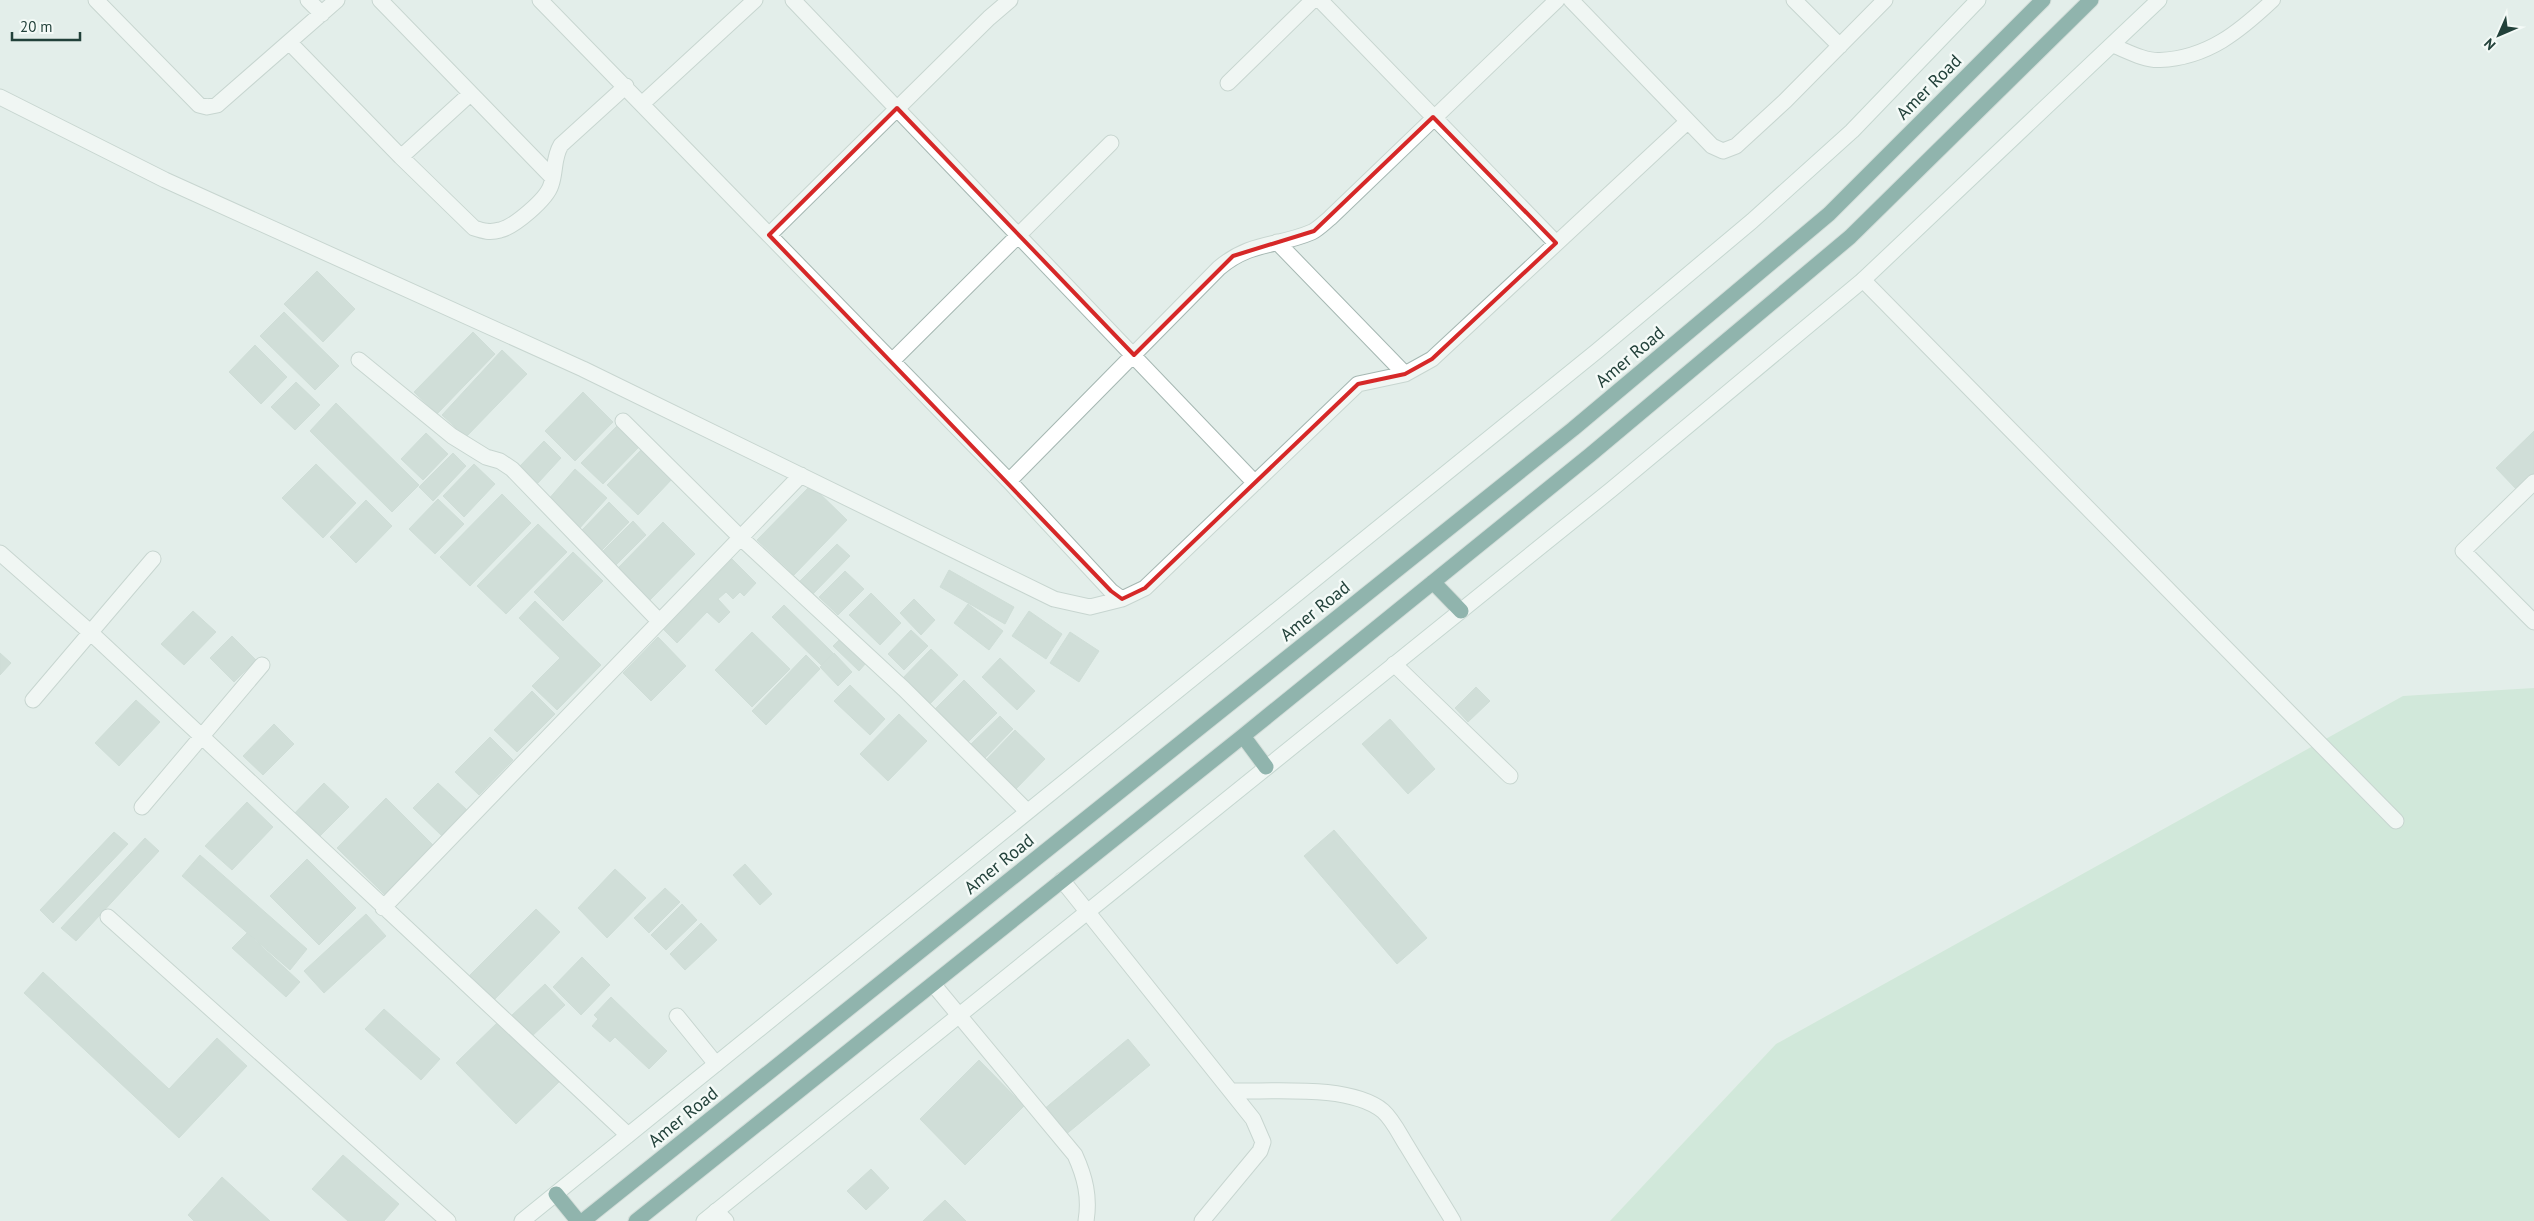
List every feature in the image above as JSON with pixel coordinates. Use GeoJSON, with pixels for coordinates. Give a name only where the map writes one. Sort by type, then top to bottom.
{"type":"FeatureCollection","features":[{"type":"Feature","properties":{"kind":"highway","name":"Amer Road"},"geometry":{"type":"LineString","coordinates":[[583,1221],[1573,429],[1829,214],[2044,0]]}},
{"type":"Feature","properties":{"kind":"highway"},"geometry":{"type":"LineString","coordinates":[[636,1221],[1243,736],[1590,455],[1850,237],[2091,0]]}},
{"type":"Feature","properties":{"kind":"highway"},"geometry":{"type":"LineString","coordinates":[[1433,582],[1461,611]]}},
{"type":"Feature","properties":{"kind":"highway"},"geometry":{"type":"LineString","coordinates":[[1243,736],[1266,767]]}},
{"type":"Feature","properties":{"kind":"highway"},"geometry":{"type":"LineString","coordinates":[[556,1194],[578,1221]]}},
{"type":"Feature","properties":{"kind":"street"},"geometry":{"type":"LineString","coordinates":[[96,0],[200,105],[208,108],[218,105],[337,0]]}},
{"type":"Feature","properties":{"kind":"street"},"geometry":{"type":"LineString","coordinates":[[308,0],[322,14]]}},
{"type":"Feature","properties":{"kind":"street"},"geometry":{"type":"LineString","coordinates":[[380,0],[552,177]]}},
{"type":"Feature","properties":{"kind":"street"},"geometry":{"type":"LineString","coordinates":[[540,0],[643,103],[1009,481],[1111,591],[1122,599]]}},
{"type":"Feature","properties":{"kind":"street"},"geometry":{"type":"LineString","coordinates":[[643,103],[755,0]]}},
{"type":"Feature","properties":{"kind":"street"},"geometry":{"type":"LineString","coordinates":[[794,0],[1255,483]]}},
{"type":"Feature","properties":{"kind":"street"},"geometry":{"type":"LineString","coordinates":[[769,235],[989,18],[1010,0]]}},
{"type":"Feature","properties":{"kind":"street"},"geometry":{"type":"LineString","coordinates":[[1228,83],[1314,0]]}},
{"type":"Feature","properties":{"kind":"street"},"geometry":{"type":"LineString","coordinates":[[1320,0],[1556,243]]}},
{"type":"Feature","properties":{"kind":"street"},"geometry":{"type":"LineString","coordinates":[[1009,481],[1233,256],[1254,247],[1314,231],[1330,218],[1433,117],[1557,0]]}},
{"type":"Feature","properties":{"kind":"street"},"geometry":{"type":"LineString","coordinates":[[1570,0],[1687,122],[1712,146],[1723,151],[1736,146],[1885,0]]}},
{"type":"Feature","properties":{"kind":"street"},"geometry":{"type":"LineString","coordinates":[[1794,0],[1840,46]]}},
{"type":"Feature","properties":{"kind":"street"},"geometry":{"type":"LineString","coordinates":[[522,1221],[1597,351],[1752,221],[1852,132],[1978,0]]}},
{"type":"Feature","properties":{"kind":"street"},"geometry":{"type":"LineString","coordinates":[[704,1221],[721,1216],[958,1016],[1612,489],[1863,280],[2159,0]]}},
{"type":"Feature","properties":{"kind":"street"},"geometry":{"type":"LineString","coordinates":[[289,42],[401,157],[474,228],[484,232],[501,230],[520,220],[551,186],[555,155],[561,145],[626,86]]}},
{"type":"Feature","properties":{"kind":"street"},"geometry":{"type":"LineString","coordinates":[[401,157],[470,94]]}},
{"type":"Feature","properties":{"kind":"street"},"geometry":{"type":"LineString","coordinates":[[0,97],[165,180],[583,369],[1054,599],[1090,607],[1122,599],[1145,588],[1358,384],[1405,374],[1432,359],[1687,122]]}},
{"type":"Feature","properties":{"kind":"street"},"geometry":{"type":"LineString","coordinates":[[892,361],[1111,143]]}},
{"type":"Feature","properties":{"kind":"street"},"geometry":{"type":"LineString","coordinates":[[1277,242],[1405,374]]}},
{"type":"Feature","properties":{"kind":"street"},"geometry":{"type":"LineString","coordinates":[[1863,280],[2396,821]]}},
{"type":"Feature","properties":{"kind":"street"},"geometry":{"type":"LineString","coordinates":[[359,360],[452,436],[512,469],[659,621]]}},
{"type":"Feature","properties":{"kind":"street"},"geometry":{"type":"LineString","coordinates":[[623,422],[741,538],[904,689],[1027,811]]}},
{"type":"Feature","properties":{"kind":"street"},"geometry":{"type":"LineString","coordinates":[[383,908],[801,475]]}},
{"type":"Feature","properties":{"kind":"street"},"geometry":{"type":"LineString","coordinates":[[2534,482],[2463,551],[2534,622]]}},
{"type":"Feature","properties":{"kind":"street"},"geometry":{"type":"LineString","coordinates":[[0,553],[90,632],[201,738],[628,1135]]}},
{"type":"Feature","properties":{"kind":"street"},"geometry":{"type":"LineString","coordinates":[[33,700],[154,559]]}},
{"type":"Feature","properties":{"kind":"street"},"geometry":{"type":"LineString","coordinates":[[1394,664],[1510,776]]}},
{"type":"Feature","properties":{"kind":"street"},"geometry":{"type":"LineString","coordinates":[[142,807],[262,665]]}},
{"type":"Feature","properties":{"kind":"street"},"geometry":{"type":"LineString","coordinates":[[1062,880],[1253,1119],[1263,1142],[1252,1162],[1202,1221]]}},
{"type":"Feature","properties":{"kind":"street"},"geometry":{"type":"LineString","coordinates":[[108,917],[448,1221]]}},
{"type":"Feature","properties":{"kind":"street"},"geometry":{"type":"LineString","coordinates":[[933,984],[1075,1155],[1083,1174],[1087,1192],[1086,1221]]}},
{"type":"Feature","properties":{"kind":"street"},"geometry":{"type":"LineString","coordinates":[[676,1016],[716,1064]]}},
{"type":"Feature","properties":{"kind":"street"},"geometry":{"type":"LineString","coordinates":[[1231,1091],[1316,1092],[1348,1096],[1367,1101],[1384,1112],[1397,1128],[1453,1221]]}},
{"type":"Feature","properties":{"kind":"lane"},"geometry":{"type":"LineString","coordinates":[[2112,45],[2159,60],[2207,51],[2246,26],[2273,0]]}},
{"type":"Feature","properties":{"kind":"highlighted area"},"geometry":{"type":"Polygon","coordinates":[[[897,108],[1134,355],[1233,256],[1314,231],[1433,117],[1556,243],[1432,359],[1405,374],[1358,384],[1145,588],[1122,599],[1111,591],[769,235],[897,108]]]}},
{"type":"Feature","properties":{"kind":"green space"},"geometry":{"type":"Polygon","coordinates":[[[2534,688],[2534,1221],[1610,1221],[1776,1044],[2403,696],[2534,688]]]}},
{"type":"Feature","properties":{"kind":"building"},"geometry":{"type":"Polygon","coordinates":[[[317,271],[355,309],[323,342],[284,304],[317,271]]]}},
{"type":"Feature","properties":{"kind":"building"},"geometry":{"type":"Polygon","coordinates":[[[284,312],[339,366],[315,390],[260,336],[284,312]]]}},
{"type":"Feature","properties":{"kind":"building"},"geometry":{"type":"Polygon","coordinates":[[[473,332],[495,354],[437,414],[414,392],[473,332]]]}},
{"type":"Feature","properties":{"kind":"building"},"geometry":{"type":"Polygon","coordinates":[[[255,345],[287,377],[261,404],[229,372],[255,345]]]}},
{"type":"Feature","properties":{"kind":"building"},"geometry":{"type":"Polygon","coordinates":[[[502,350],[527,374],[466,437],[442,415],[502,350]]]}},
{"type":"Feature","properties":{"kind":"building"},"geometry":{"type":"Polygon","coordinates":[[[296,382],[320,405],[295,430],[271,407],[296,382]]]}},
{"type":"Feature","properties":{"kind":"building"},"geometry":{"type":"Polygon","coordinates":[[[583,392],[613,422],[575,461],[545,431],[583,392]]]}},
{"type":"Feature","properties":{"kind":"building"},"geometry":{"type":"Polygon","coordinates":[[[336,403],[419,485],[392,512],[310,431],[336,403]]]}},
{"type":"Feature","properties":{"kind":"building"},"geometry":{"type":"Polygon","coordinates":[[[617,426],[639,447],[603,484],[581,463],[617,426]]]}},
{"type":"Feature","properties":{"kind":"building"},"geometry":{"type":"Polygon","coordinates":[[[2534,431],[2534,475],[2518,491],[2496,468],[2534,431]]]}},
{"type":"Feature","properties":{"kind":"building"},"geometry":{"type":"Polygon","coordinates":[[[426,433],[448,454],[423,480],[401,459],[426,433]]]}},
{"type":"Feature","properties":{"kind":"building"},"geometry":{"type":"Polygon","coordinates":[[[544,441],[561,458],[538,483],[520,466],[544,441]]]}},
{"type":"Feature","properties":{"kind":"building"},"geometry":{"type":"Polygon","coordinates":[[[643,448],[673,478],[638,515],[607,485],[643,448]]]}},
{"type":"Feature","properties":{"kind":"building"},"geometry":{"type":"Polygon","coordinates":[[[453,453],[466,466],[433,501],[419,487],[453,453]]]}},
{"type":"Feature","properties":{"kind":"building"},"geometry":{"type":"Polygon","coordinates":[[[316,464],[356,503],[323,538],[282,498],[316,464]]]}},
{"type":"Feature","properties":{"kind":"building"},"geometry":{"type":"Polygon","coordinates":[[[474,464],[495,484],[464,517],[443,496],[474,464]]]}},
{"type":"Feature","properties":{"kind":"building"},"geometry":{"type":"Polygon","coordinates":[[[575,469],[607,498],[578,530],[547,501],[575,469]]]}},
{"type":"Feature","properties":{"kind":"building"},"geometry":{"type":"Polygon","coordinates":[[[811,485],[847,520],[794,575],[757,540],[811,485]]]}},
{"type":"Feature","properties":{"kind":"building"},"geometry":{"type":"Polygon","coordinates":[[[502,494],[531,523],[470,586],[440,557],[502,494]]]}},
{"type":"Feature","properties":{"kind":"building"},"geometry":{"type":"Polygon","coordinates":[[[438,499],[464,524],[435,554],[409,529],[438,499]]]}},
{"type":"Feature","properties":{"kind":"building"},"geometry":{"type":"Polygon","coordinates":[[[366,500],[392,526],[356,563],[330,537],[366,500]]]}},
{"type":"Feature","properties":{"kind":"building"},"geometry":{"type":"Polygon","coordinates":[[[609,502],[629,522],[602,550],[582,530],[609,502]]]}},
{"type":"Feature","properties":{"kind":"building"},"geometry":{"type":"Polygon","coordinates":[[[633,521],[646,535],[615,566],[602,552],[633,521]]]}},
{"type":"Feature","properties":{"kind":"building"},"geometry":{"type":"Polygon","coordinates":[[[663,522],[695,554],[650,600],[618,568],[663,522]]]}},
{"type":"Feature","properties":{"kind":"building"},"geometry":{"type":"Polygon","coordinates":[[[538,524],[567,552],[506,614],[477,586],[538,524]]]}},
{"type":"Feature","properties":{"kind":"building"},"geometry":{"type":"Polygon","coordinates":[[[837,544],[850,556],[812,595],[799,582],[837,544]]]}},
{"type":"Feature","properties":{"kind":"building"},"geometry":{"type":"Polygon","coordinates":[[[573,552],[603,581],[563,621],[534,592],[573,552]]]}},
{"type":"Feature","properties":{"kind":"building"},"geometry":{"type":"Polygon","coordinates":[[[732,559],[756,583],[744,596],[740,592],[733,599],[726,592],[718,599],[730,612],[719,623],[707,612],[677,643],[663,629],[732,559]]]}},
{"type":"Feature","properties":{"kind":"building"},"geometry":{"type":"Polygon","coordinates":[[[949,570],[1014,607],[1005,624],[940,587],[949,570]]]}},
{"type":"Feature","properties":{"kind":"building"},"geometry":{"type":"Polygon","coordinates":[[[845,571],[864,589],[838,615],[819,597],[845,571]]]}},
{"type":"Feature","properties":{"kind":"building"},"geometry":{"type":"Polygon","coordinates":[[[871,593],[901,623],[880,645],[849,615],[871,593]]]}},
{"type":"Feature","properties":{"kind":"building"},"geometry":{"type":"Polygon","coordinates":[[[914,599],[935,620],[921,635],[900,613],[914,599]]]}},
{"type":"Feature","properties":{"kind":"building"},"geometry":{"type":"Polygon","coordinates":[[[535,601],[601,665],[557,710],[532,686],[560,658],[519,618],[535,601]]]}},
{"type":"Feature","properties":{"kind":"building"},"geometry":{"type":"Polygon","coordinates":[[[968,604],[1003,631],[989,650],[954,623],[968,604]]]}},
{"type":"Feature","properties":{"kind":"building"},"geometry":{"type":"Polygon","coordinates":[[[784,605],[833,653],[821,665],[772,617],[784,605]]]}},
{"type":"Feature","properties":{"kind":"building"},"geometry":{"type":"Polygon","coordinates":[[[193,611],[216,632],[184,665],[161,644],[193,611]]]}},
{"type":"Feature","properties":{"kind":"building"},"geometry":{"type":"Polygon","coordinates":[[[1029,611],[1062,634],[1046,659],[1012,636],[1029,611]]]}},
{"type":"Feature","properties":{"kind":"building"},"geometry":{"type":"Polygon","coordinates":[[[911,630],[928,646],[904,670],[888,654],[911,630]]]}},
{"type":"Feature","properties":{"kind":"building"},"geometry":{"type":"Polygon","coordinates":[[[752,632],[790,669],[752,707],[715,670],[752,632]]]}},
{"type":"Feature","properties":{"kind":"building"},"geometry":{"type":"Polygon","coordinates":[[[1070,632],[1099,651],[1079,682],[1050,663],[1070,632]]]}},
{"type":"Feature","properties":{"kind":"building"},"geometry":{"type":"Polygon","coordinates":[[[232,636],[256,660],[234,682],[210,658],[232,636]]]}},
{"type":"Feature","properties":{"kind":"building"},"geometry":{"type":"Polygon","coordinates":[[[658,637],[686,666],[651,701],[623,673],[658,637]]]}},
{"type":"Feature","properties":{"kind":"building"},"geometry":{"type":"Polygon","coordinates":[[[841,638],[866,663],[859,671],[833,646],[841,638]]]}},
{"type":"Feature","properties":{"kind":"building"},"geometry":{"type":"Polygon","coordinates":[[[931,649],[958,675],[926,708],[899,682],[931,649]]]}},
{"type":"Feature","properties":{"kind":"building"},"geometry":{"type":"Polygon","coordinates":[[[0,653],[11,663],[0,675],[0,653]]]}},
{"type":"Feature","properties":{"kind":"building"},"geometry":{"type":"Polygon","coordinates":[[[834,653],[852,672],[838,686],[820,667],[834,653]]]}},
{"type":"Feature","properties":{"kind":"building"},"geometry":{"type":"Polygon","coordinates":[[[806,655],[820,669],[766,725],[752,711],[806,655]]]}},
{"type":"Feature","properties":{"kind":"building"},"geometry":{"type":"Polygon","coordinates":[[[1000,658],[1035,691],[1017,710],[982,677],[1000,658]]]}},
{"type":"Feature","properties":{"kind":"building"},"geometry":{"type":"Polygon","coordinates":[[[964,680],[997,713],[966,744],[932,712],[964,680]]]}},
{"type":"Feature","properties":{"kind":"building"},"geometry":{"type":"Polygon","coordinates":[[[850,685],[885,719],[870,735],[834,701],[850,685]]]}},
{"type":"Feature","properties":{"kind":"building"},"geometry":{"type":"Polygon","coordinates":[[[1476,687],[1490,701],[1468,722],[1455,708],[1476,687]]]}},
{"type":"Feature","properties":{"kind":"building"},"geometry":{"type":"Polygon","coordinates":[[[532,691],[555,714],[517,752],[494,730],[532,691]]]}},
{"type":"Feature","properties":{"kind":"building"},"geometry":{"type":"Polygon","coordinates":[[[136,700],[160,722],[119,766],[95,743],[136,700]]]}},
{"type":"Feature","properties":{"kind":"building"},"geometry":{"type":"Polygon","coordinates":[[[899,714],[927,741],[888,781],[860,754],[899,714]]]}},
{"type":"Feature","properties":{"kind":"building"},"geometry":{"type":"Polygon","coordinates":[[[1000,716],[1013,729],[983,760],[969,746],[1000,716]]]}},
{"type":"Feature","properties":{"kind":"building"},"geometry":{"type":"Polygon","coordinates":[[[1390,719],[1435,769],[1408,794],[1362,744],[1390,719]]]}},
{"type":"Feature","properties":{"kind":"building"},"geometry":{"type":"Polygon","coordinates":[[[274,724],[294,744],[263,775],[243,756],[274,724]]]}},
{"type":"Feature","properties":{"kind":"building"},"geometry":{"type":"Polygon","coordinates":[[[1015,730],[1045,759],[1015,790],[985,761],[1015,730]]]}},
{"type":"Feature","properties":{"kind":"building"},"geometry":{"type":"Polygon","coordinates":[[[490,737],[513,760],[479,795],[455,772],[490,737]]]}},
{"type":"Feature","properties":{"kind":"building"},"geometry":{"type":"Polygon","coordinates":[[[324,783],[349,807],[314,842],[290,818],[324,783]]]}},
{"type":"Feature","properties":{"kind":"building"},"geometry":{"type":"Polygon","coordinates":[[[438,783],[467,810],[442,836],[413,808],[438,783]]]}},
{"type":"Feature","properties":{"kind":"building"},"geometry":{"type":"Polygon","coordinates":[[[386,798],[433,845],[385,895],[337,848],[386,798]]]}},
{"type":"Feature","properties":{"kind":"building"},"geometry":{"type":"Polygon","coordinates":[[[247,802],[273,827],[232,870],[205,846],[247,802]]]}},
{"type":"Feature","properties":{"kind":"building"},"geometry":{"type":"Polygon","coordinates":[[[1334,830],[1427,938],[1397,964],[1304,856],[1334,830]]]}},
{"type":"Feature","properties":{"kind":"building"},"geometry":{"type":"Polygon","coordinates":[[[114,832],[128,844],[53,923],[40,910],[114,832]]]}},
{"type":"Feature","properties":{"kind":"building"},"geometry":{"type":"Polygon","coordinates":[[[145,838],[159,851],[76,941],[61,928],[145,838]]]}},
{"type":"Feature","properties":{"kind":"building"},"geometry":{"type":"Polygon","coordinates":[[[200,855],[307,949],[290,970],[182,876],[200,855]]]}},
{"type":"Feature","properties":{"kind":"building"},"geometry":{"type":"Polygon","coordinates":[[[307,859],[356,908],[319,945],[270,896],[307,859]]]}},
{"type":"Feature","properties":{"kind":"building"},"geometry":{"type":"Polygon","coordinates":[[[745,864],[772,894],[760,905],[733,875],[745,864]]]}},
{"type":"Feature","properties":{"kind":"building"},"geometry":{"type":"Polygon","coordinates":[[[615,869],[646,898],[607,938],[578,908],[615,869]]]}},
{"type":"Feature","properties":{"kind":"building"},"geometry":{"type":"Polygon","coordinates":[[[665,888],[680,902],[649,933],[634,918],[665,888]]]}},
{"type":"Feature","properties":{"kind":"building"},"geometry":{"type":"Polygon","coordinates":[[[682,904],[697,920],[666,950],[651,935],[682,904]]]}},
{"type":"Feature","properties":{"kind":"building"},"geometry":{"type":"Polygon","coordinates":[[[536,909],[560,932],[494,1000],[469,976],[536,909]]]}},
{"type":"Feature","properties":{"kind":"building"},"geometry":{"type":"Polygon","coordinates":[[[366,914],[386,936],[324,993],[304,971],[366,914]]]}},
{"type":"Feature","properties":{"kind":"building"},"geometry":{"type":"Polygon","coordinates":[[[701,923],[717,940],[685,970],[670,954],[701,923]]]}},
{"type":"Feature","properties":{"kind":"building"},"geometry":{"type":"Polygon","coordinates":[[[247,933],[300,982],[286,997],[232,948],[247,933]]]}},
{"type":"Feature","properties":{"kind":"building"},"geometry":{"type":"Polygon","coordinates":[[[582,957],[610,985],[581,1015],[553,987],[582,957]]]}},
{"type":"Feature","properties":{"kind":"building"},"geometry":{"type":"Polygon","coordinates":[[[43,972],[169,1089],[217,1038],[247,1066],[179,1138],[24,993],[43,972]]]}},
{"type":"Feature","properties":{"kind":"building"},"geometry":{"type":"Polygon","coordinates":[[[545,984],[565,1005],[530,1038],[510,1017],[545,984]]]}},
{"type":"Feature","properties":{"kind":"building"},"geometry":{"type":"Polygon","coordinates":[[[611,997],[667,1051],[649,1069],[615,1037],[610,1042],[592,1026],[598,1019],[594,1015],[611,997]]]}},
{"type":"Feature","properties":{"kind":"building"},"geometry":{"type":"Polygon","coordinates":[[[384,1009],[440,1059],[421,1080],[365,1029],[384,1009]]]}},
{"type":"Feature","properties":{"kind":"building"},"geometry":{"type":"Polygon","coordinates":[[[500,1020],[560,1081],[516,1124],[456,1063],[500,1020]]]}},
{"type":"Feature","properties":{"kind":"building"},"geometry":{"type":"Polygon","coordinates":[[[1128,1039],[1150,1065],[1064,1136],[1043,1110],[1128,1039]]]}},
{"type":"Feature","properties":{"kind":"building"},"geometry":{"type":"Polygon","coordinates":[[[979,1060],[1024,1106],[965,1165],[920,1119],[979,1060]]]}},
{"type":"Feature","properties":{"kind":"building"},"geometry":{"type":"Polygon","coordinates":[[[343,1155],[399,1204],[384,1221],[348,1221],[312,1189],[343,1155]]]}},
{"type":"Feature","properties":{"kind":"building"},"geometry":{"type":"Polygon","coordinates":[[[871,1169],[889,1188],[866,1210],[847,1191],[871,1169]]]}},
{"type":"Feature","properties":{"kind":"building"},"geometry":{"type":"Polygon","coordinates":[[[222,1177],[270,1221],[194,1221],[188,1215],[222,1177]]]}},
{"type":"Feature","properties":{"kind":"building"},"geometry":{"type":"Polygon","coordinates":[[[945,1200],[966,1221],[923,1221],[945,1200]]]}}]}
